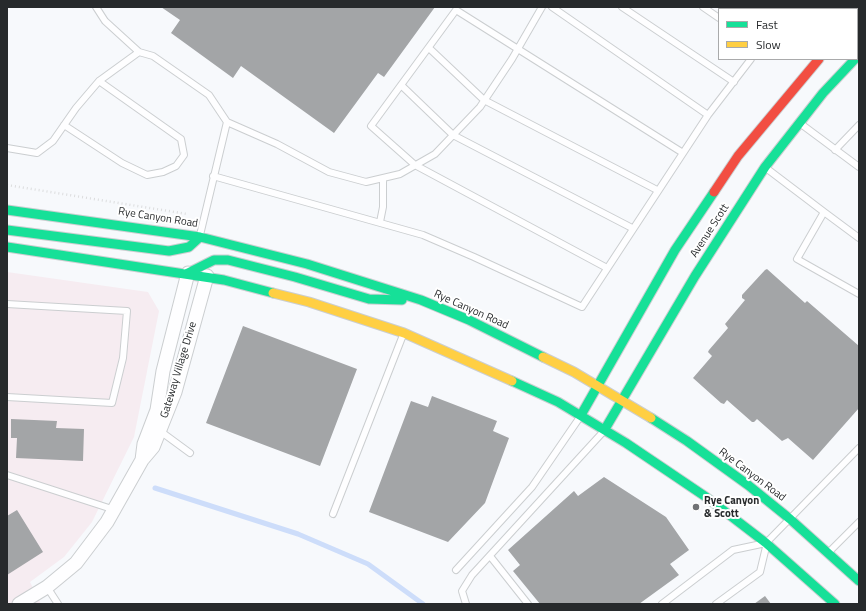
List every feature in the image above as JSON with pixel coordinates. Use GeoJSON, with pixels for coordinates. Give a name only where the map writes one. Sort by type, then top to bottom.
{"type":"FeatureCollection","features":[{"type":"Feature","properties":{"kind":"main road","name":"Avenue Scott"},"geometry":{"type":"LineString","coordinates":[[581,415],[675,250],[738,156],[803,76],[818,60]]}},
{"type":"Feature","properties":{"kind":"main road","name":"Avenue Scott"},"geometry":{"type":"LineString","coordinates":[[605,429],[695,276],[765,167],[823,93],[854,60]]}},
{"type":"Feature","properties":{"kind":"main road","name":"Rye Canyon Road"},"geometry":{"type":"LineString","coordinates":[[7,210],[200,237],[308,264],[421,300],[469,320],[598,385],[687,441],[748,485],[859,581]]}},
{"type":"Feature","properties":{"kind":"main road"},"geometry":{"type":"LineString","coordinates":[[7,230],[169,251],[189,247],[200,237]]}},
{"type":"Feature","properties":{"kind":"main road"},"geometry":{"type":"LineString","coordinates":[[7,247],[206,276],[309,302],[404,333],[491,370],[581,415],[605,429],[706,497],[766,543],[835,604]]}},
{"type":"Feature","properties":{"kind":"main road"},"geometry":{"type":"LineString","coordinates":[[188,274],[214,260],[228,260],[296,277],[369,299],[421,300]]}},
{"type":"Feature","properties":{"kind":"street","name":"Gateway Village Drive"},"geometry":{"type":"LineString","coordinates":[[142,460],[144,444],[157,410],[163,371],[188,274]]}},
{"type":"Feature","properties":{"kind":"street","name":"Gateway Village Drive"},"geometry":{"type":"LineString","coordinates":[[18,604],[47,587],[76,563],[115,510],[142,460],[153,448],[175,392],[206,276]]}},
{"type":"Feature","properties":{"kind":"lane"},"geometry":{"type":"LineString","coordinates":[[96,7],[105,21],[139,52],[153,56],[210,95],[227,122],[277,144],[329,172],[366,182],[400,174],[435,154],[484,100],[518,48],[542,7]]}},
{"type":"Feature","properties":{"kind":"lane"},"geometry":{"type":"LineString","coordinates":[[552,7],[708,115]]}},
{"type":"Feature","properties":{"kind":"lane"},"geometry":{"type":"LineString","coordinates":[[622,7],[734,82]]}},
{"type":"Feature","properties":{"kind":"lane"},"geometry":{"type":"LineString","coordinates":[[703,7],[718,17]]}},
{"type":"Feature","properties":{"kind":"lane"},"geometry":{"type":"LineString","coordinates":[[607,268],[415,165],[371,126],[456,10],[683,153]]}},
{"type":"Feature","properties":{"kind":"lane"},"geometry":{"type":"LineString","coordinates":[[428,48],[484,100],[657,190]]}},
{"type":"Feature","properties":{"kind":"lane"},"geometry":{"type":"LineString","coordinates":[[7,148],[37,153],[53,141],[99,81],[139,52]]}},
{"type":"Feature","properties":{"kind":"lane"},"geometry":{"type":"LineString","coordinates":[[213,176],[423,235],[582,307],[632,228],[708,115],[750,60]]}},
{"type":"Feature","properties":{"kind":"lane"},"geometry":{"type":"LineString","coordinates":[[64,125],[122,163],[147,175],[163,172],[176,166],[184,155],[181,139],[99,81]]}},
{"type":"Feature","properties":{"kind":"lane"},"geometry":{"type":"LineString","coordinates":[[401,85],[453,135],[632,228]]}},
{"type":"Feature","properties":{"kind":"lane"},"geometry":{"type":"LineString","coordinates":[[200,237],[213,176],[227,122]]}},
{"type":"Feature","properties":{"kind":"lane"},"geometry":{"type":"LineString","coordinates":[[800,122],[859,168]]}},
{"type":"Feature","properties":{"kind":"lane"},"geometry":{"type":"LineString","coordinates":[[835,150],[859,125]]}},
{"type":"Feature","properties":{"kind":"lane"},"geometry":{"type":"LineString","coordinates":[[765,167],[859,238]]}},
{"type":"Feature","properties":{"kind":"lane"},"geometry":{"type":"LineString","coordinates":[[380,222],[383,201],[383,178]]}},
{"type":"Feature","properties":{"kind":"lane"},"geometry":{"type":"LineString","coordinates":[[824,212],[797,259],[859,294]]}},
{"type":"Feature","properties":{"kind":"lane"},"geometry":{"type":"LineString","coordinates":[[7,304],[127,311],[123,358],[112,403],[7,397]]}},
{"type":"Feature","properties":{"kind":"lane"},"geometry":{"type":"LineString","coordinates":[[333,514],[404,333]]}},
{"type":"Feature","properties":{"kind":"lane"},"geometry":{"type":"LineString","coordinates":[[456,570],[532,487],[581,415]]}},
{"type":"Feature","properties":{"kind":"lane"},"geometry":{"type":"LineString","coordinates":[[466,604],[462,591],[472,575],[594,444],[605,429]]}},
{"type":"Feature","properties":{"kind":"lane"},"geometry":{"type":"LineString","coordinates":[[160,431],[190,453]]}},
{"type":"Feature","properties":{"kind":"lane"},"geometry":{"type":"LineString","coordinates":[[662,604],[734,550],[766,543],[859,448]]}},
{"type":"Feature","properties":{"kind":"lane"},"geometry":{"type":"LineString","coordinates":[[7,475],[115,510]]}},
{"type":"Feature","properties":{"kind":"lane"},"geometry":{"type":"LineString","coordinates":[[828,553],[859,522]]}},
{"type":"Feature","properties":{"kind":"lane"},"geometry":{"type":"LineString","coordinates":[[716,604],[760,572],[766,543]]}},
{"type":"Feature","properties":{"kind":"lane"},"geometry":{"type":"LineString","coordinates":[[490,556],[528,604]]}},
{"type":"Feature","properties":{"kind":"lane"},"geometry":{"type":"LineString","coordinates":[[47,587],[58,604]]}},
{"type":"Feature","properties":{"kind":"path"},"geometry":{"type":"LineString","coordinates":[[7,185],[187,214]]}},
{"type":"Feature","properties":{"kind":"shaded area"},"geometry":{"type":"Polygon","coordinates":[[[7,272],[148,292],[159,311],[134,437],[92,522],[64,557],[30,582],[41,604],[7,604],[7,272]]]}},
{"type":"Feature","properties":{"kind":"building"},"geometry":{"type":"Polygon","coordinates":[[[161,7],[435,7],[384,77],[378,73],[334,133],[241,66],[233,78],[171,33],[180,20],[161,7]]]}},
{"type":"Feature","properties":{"kind":"building"},"geometry":{"type":"Polygon","coordinates":[[[767,269],[805,303],[807,301],[859,346],[859,408],[813,460],[788,438],[782,441],[757,419],[752,422],[727,400],[724,404],[721,403],[693,378],[712,356],[708,352],[728,328],[725,324],[745,300],[742,298],[742,295],[767,269]]]}},
{"type":"Feature","properties":{"kind":"building"},"geometry":{"type":"Polygon","coordinates":[[[243,326],[357,369],[320,466],[206,423],[243,326]]]}},
{"type":"Feature","properties":{"kind":"building"},"geometry":{"type":"Polygon","coordinates":[[[432,396],[497,421],[493,431],[509,438],[485,503],[448,542],[369,512],[411,401],[428,407],[432,396]]]}},
{"type":"Feature","properties":{"kind":"building"},"geometry":{"type":"Polygon","coordinates":[[[11,419],[57,421],[56,428],[84,429],[83,461],[16,458],[17,438],[11,438],[11,419]]]}},
{"type":"Feature","properties":{"kind":"building"},"geometry":{"type":"Polygon","coordinates":[[[604,477],[666,517],[689,550],[670,564],[679,575],[639,604],[540,604],[513,571],[520,565],[508,550],[574,491],[578,496],[604,477]]]}},
{"type":"Feature","properties":{"kind":"building"},"geometry":{"type":"Polygon","coordinates":[[[17,510],[43,552],[7,575],[7,516],[17,510]]]}},
{"type":"Feature","properties":{"kind":"building"},"geometry":{"type":"Polygon","coordinates":[[[765,596],[771,604],[754,604],[765,596]]]}},
{"type":"Feature","properties":{"kind":"waterway"},"geometry":{"type":"LineString","coordinates":[[155,488],[298,534],[368,564],[423,604]]}},
{"type":"Feature","properties":{"kind":"traffic: fast"},"geometry":{"type":"LineString","coordinates":[[605,429],[695,276],[765,167],[823,93],[854,60]]}},
{"type":"Feature","properties":{"kind":"traffic: fast"},"geometry":{"type":"LineString","coordinates":[[581,415],[675,250],[714,192]]}},
{"type":"Feature","properties":{"kind":"traffic: fast"},"geometry":{"type":"LineString","coordinates":[[7,210],[200,237],[307,264],[421,300],[469,320],[543,357]]}},
{"type":"Feature","properties":{"kind":"traffic: fast"},"geometry":{"type":"LineString","coordinates":[[7,230],[169,251],[189,247],[200,237]]}},
{"type":"Feature","properties":{"kind":"traffic: fast"},"geometry":{"type":"LineString","coordinates":[[7,247],[224,280],[273,293]]}},
{"type":"Feature","properties":{"kind":"traffic: fast"},"geometry":{"type":"LineString","coordinates":[[188,273],[214,260],[228,260],[295,277],[369,299],[402,300]]}},
{"type":"Feature","properties":{"kind":"traffic: fast"},"geometry":{"type":"LineString","coordinates":[[512,381],[558,402],[626,443],[706,497],[766,543],[835,604]]}},
{"type":"Feature","properties":{"kind":"traffic: fast"},"geometry":{"type":"LineString","coordinates":[[651,418],[687,441],[748,485],[790,519],[859,581]]}},
{"type":"Feature","properties":{"kind":"traffic: slow"},"geometry":{"type":"LineString","coordinates":[[273,293],[309,302],[404,333],[512,381]]}},
{"type":"Feature","properties":{"kind":"traffic: slow"},"geometry":{"type":"LineString","coordinates":[[543,357],[574,372],[651,418]]}},
{"type":"Feature","properties":{"kind":"traffic: jam"},"geometry":{"type":"LineString","coordinates":[[714,192],[738,156],[818,60]]}},
{"type":"Feature","properties":{"kind":"place","name":"Rye Canyon & Scott"},"geometry":{"type":"Point","coordinates":[696,507]}}]}
